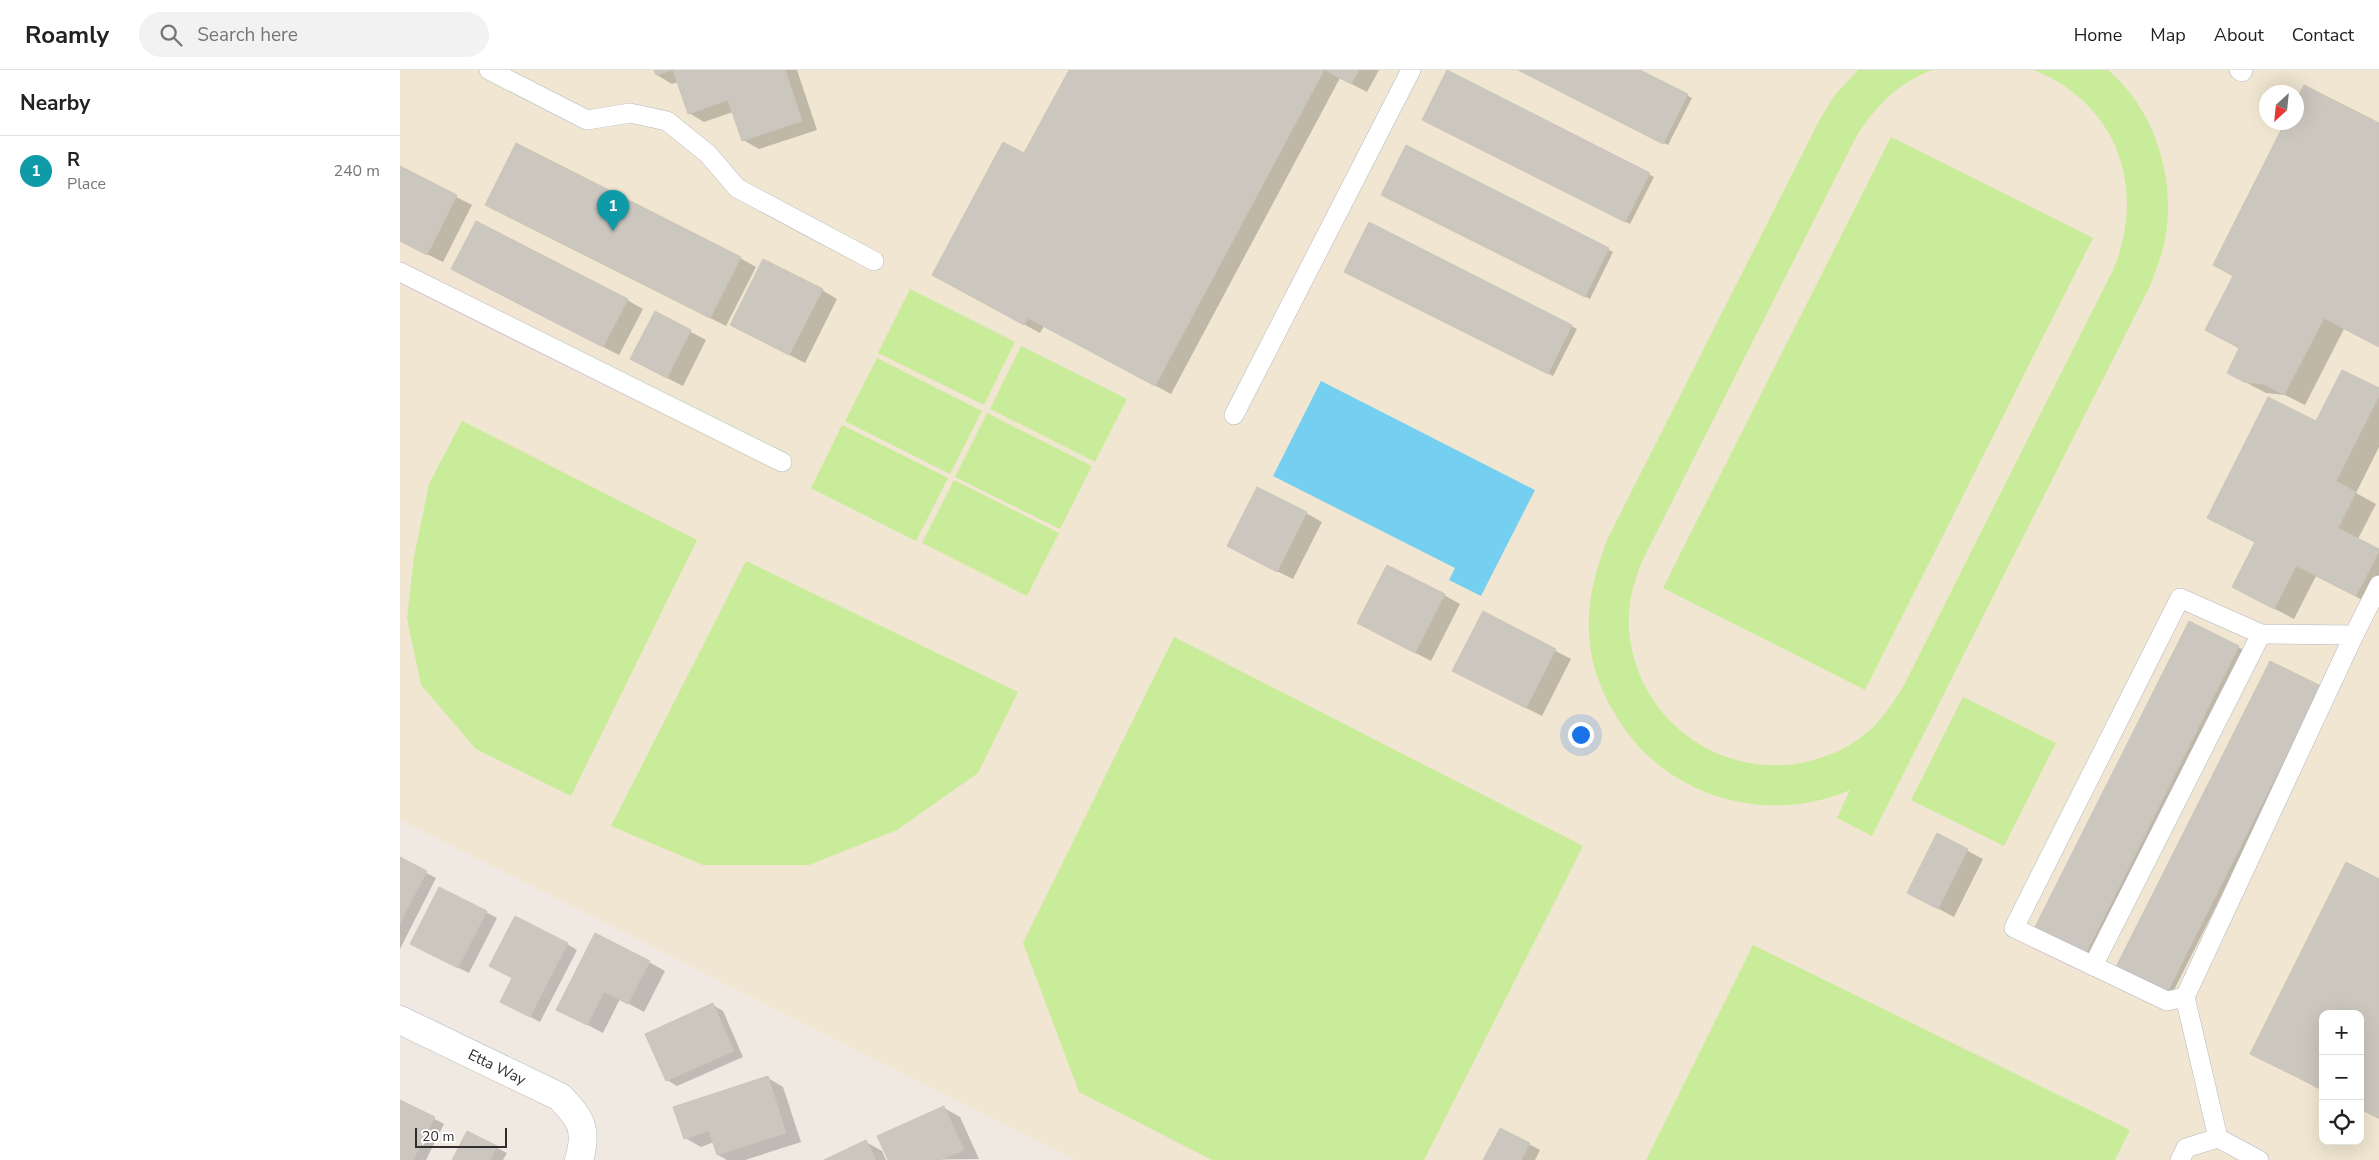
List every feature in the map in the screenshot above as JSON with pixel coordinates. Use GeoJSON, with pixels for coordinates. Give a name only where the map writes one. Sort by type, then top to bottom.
{"type":"FeatureCollection","features":[{"type":"Feature","properties":{"kind":"street","name":"Etta Way"},"geometry":{"type":"LineString","coordinates":[[400,1020],[560,1097],[573,1111],[583,1127],[584,1142],[580,1160]]}},
{"type":"Feature","properties":{"kind":"lane"},"geometry":{"type":"LineString","coordinates":[[489,70],[587,120],[630,113],[667,121],[708,154],[737,188],[874,261]]}},
{"type":"Feature","properties":{"kind":"lane"},"geometry":{"type":"LineString","coordinates":[[1234,416],[1411,70]]}},
{"type":"Feature","properties":{"kind":"lane"},"geometry":{"type":"LineString","coordinates":[[2239,70],[2242,72],[2243,70]]}},
{"type":"Feature","properties":{"kind":"lane"},"geometry":{"type":"LineString","coordinates":[[400,272],[782,462]]}},
{"type":"Feature","properties":{"kind":"lane"},"geometry":{"type":"LineString","coordinates":[[2218,1138],[2185,997],[2379,585]]}},
{"type":"Feature","properties":{"kind":"lane"},"geometry":{"type":"LineString","coordinates":[[2185,997],[2167,1001],[2014,928],[2180,598],[2261,634],[2354,635]]}},
{"type":"Feature","properties":{"kind":"lane"},"geometry":{"type":"LineString","coordinates":[[2093,966],[2261,634]]}},
{"type":"Feature","properties":{"kind":"lane"},"geometry":{"type":"LineString","coordinates":[[2180,1160],[2186,1148],[2218,1138],[2259,1160]]}},
{"type":"Feature","properties":{"kind":"shaded area"},"geometry":{"type":"Polygon","coordinates":[[[400,70],[2379,70],[2379,1160],[1077,1160],[400,820],[400,70]]]}},
{"type":"Feature","properties":{"kind":"green space"},"geometry":{"type":"Polygon","coordinates":[[[1858,70],[1932,70],[1908,82],[1888,98],[1878,107],[1855,139],[1644,557],[1632,592],[1629,630],[1635,661],[1646,688],[1663,713],[1684,733],[1708,749],[1735,760],[1764,765],[1795,764],[1837,752],[1856,741],[1881,718],[1903,687],[2113,270],[2123,240],[2127,209],[2125,180],[2118,152],[2105,127],[2087,104],[2063,85],[2034,70],[2108,70],[2124,86],[2138,104],[2158,144],[2164,166],[2168,212],[2163,248],[2149,288],[1872,836],[1837,818],[1850,790],[1816,801],[1782,805],[1748,803],[1715,796],[1684,782],[1656,763],[1632,738],[1607,700],[1593,661],[1589,640],[1590,606],[1594,583],[1608,538],[1819,121],[1834,96],[1858,70]]]}},
{"type":"Feature","properties":{"kind":"green space"},"geometry":{"type":"Polygon","coordinates":[[[1891,137],[2093,238],[1865,690],[1663,588],[1891,137]]]}},
{"type":"Feature","properties":{"kind":"green space"},"geometry":{"type":"Polygon","coordinates":[[[910,289],[1015,342],[984,405],[878,353],[910,289]]]}},
{"type":"Feature","properties":{"kind":"green space"},"geometry":{"type":"Polygon","coordinates":[[[1021,346],[1127,399],[1095,462],[990,409],[1021,346]]]}},
{"type":"Feature","properties":{"kind":"green space"},"geometry":{"type":"Polygon","coordinates":[[[877,358],[982,411],[950,474],[845,421],[877,358]]]}},
{"type":"Feature","properties":{"kind":"green space"},"geometry":{"type":"Polygon","coordinates":[[[987,413],[1092,466],[1060,529],[955,477],[987,413]]]}},
{"type":"Feature","properties":{"kind":"green space"},"geometry":{"type":"Polygon","coordinates":[[[462,421],[697,540],[571,796],[476,749],[421,685],[407,618],[414,557],[429,484],[462,421]]]}},
{"type":"Feature","properties":{"kind":"green space"},"geometry":{"type":"Polygon","coordinates":[[[842,425],[948,478],[916,541],[811,488],[842,425]]]}},
{"type":"Feature","properties":{"kind":"green space"},"geometry":{"type":"Polygon","coordinates":[[[954,480],[1059,533],[1027,596],[922,543],[954,480]]]}},
{"type":"Feature","properties":{"kind":"green space"},"geometry":{"type":"Polygon","coordinates":[[[746,561],[1018,692],[978,773],[897,830],[809,865],[703,865],[611,826],[746,561]]]}},
{"type":"Feature","properties":{"kind":"green space"},"geometry":{"type":"Polygon","coordinates":[[[1174,637],[1583,846],[1424,1160],[1212,1160],[1079,1092],[1023,943],[1174,637]]]}},
{"type":"Feature","properties":{"kind":"green space"},"geometry":{"type":"Polygon","coordinates":[[[1963,697],[2056,743],[2004,846],[1911,800],[1963,697]]]}},
{"type":"Feature","properties":{"kind":"green space"},"geometry":{"type":"Polygon","coordinates":[[[1753,945],[2130,1130],[2115,1160],[1646,1160],[1753,945]]]}},
{"type":"Feature","properties":{"kind":"water"},"geometry":{"type":"Polygon","coordinates":[[[1321,381],[1535,490],[1481,596],[1449,580],[1455,568],[1273,476],[1321,381]]]}},
{"type":"Feature","properties":{"kind":"building"},"geometry":{"type":"Polygon","coordinates":[[[654,70],[672,70],[656,75],[654,70]]]}},
{"type":"Feature","properties":{"kind":"building"},"geometry":{"type":"Polygon","coordinates":[[[673,70],[785,70],[802,121],[742,141],[728,100],[688,114],[673,70]]]}},
{"type":"Feature","properties":{"kind":"building"},"geometry":{"type":"Polygon","coordinates":[[[1069,70],[1324,70],[1155,386],[1028,318],[1024,325],[932,275],[1003,142],[1024,153],[1069,70]]]}},
{"type":"Feature","properties":{"kind":"building"},"geometry":{"type":"Polygon","coordinates":[[[1325,70],[1359,70],[1351,84],[1325,70]]]}},
{"type":"Feature","properties":{"kind":"building"},"geometry":{"type":"Polygon","coordinates":[[[1447,70],[1650,173],[1625,222],[1422,120],[1447,70]]]}},
{"type":"Feature","properties":{"kind":"building"},"geometry":{"type":"Polygon","coordinates":[[[1518,70],[1640,70],[1688,94],[1663,144],[1518,70]]]}},
{"type":"Feature","properties":{"kind":"building"},"geometry":{"type":"Polygon","coordinates":[[[2304,85],[2379,123],[2379,347],[2324,318],[2284,395],[2263,384],[2244,382],[2227,373],[2239,348],[2205,330],[2233,276],[2213,265],[2281,130],[2304,130],[2304,85]]]}},
{"type":"Feature","properties":{"kind":"building"},"geometry":{"type":"Polygon","coordinates":[[[516,143],[741,257],[710,318],[485,205],[516,143]]]}},
{"type":"Feature","properties":{"kind":"building"},"geometry":{"type":"Polygon","coordinates":[[[1406,145],[1609,248],[1585,297],[1381,195],[1406,145]]]}},
{"type":"Feature","properties":{"kind":"building"},"geometry":{"type":"Polygon","coordinates":[[[400,166],[457,195],[427,255],[400,241],[400,166]]]}},
{"type":"Feature","properties":{"kind":"building"},"geometry":{"type":"Polygon","coordinates":[[[476,221],[628,299],[603,347],[451,269],[476,221]]]}},
{"type":"Feature","properties":{"kind":"building"},"geometry":{"type":"Polygon","coordinates":[[[1369,222],[1572,325],[1548,374],[1344,272],[1369,222]]]}},
{"type":"Feature","properties":{"kind":"building"},"geometry":{"type":"Polygon","coordinates":[[[763,259],[823,289],[789,355],[730,325],[763,259]]]}},
{"type":"Feature","properties":{"kind":"building"},"geometry":{"type":"Polygon","coordinates":[[[655,311],[691,330],[667,378],[630,359],[655,311]]]}},
{"type":"Feature","properties":{"kind":"building"},"geometry":{"type":"Polygon","coordinates":[[[2342,370],[2379,388],[2379,396],[2336,481],[2356,492],[2338,528],[2379,549],[2379,551],[2356,596],[2296,566],[2274,609],[2232,587],[2255,542],[2207,518],[2268,397],[2316,421],[2342,370]]]}},
{"type":"Feature","properties":{"kind":"building"},"geometry":{"type":"Polygon","coordinates":[[[1257,487],[1307,512],[1277,572],[1227,546],[1257,487]]]}},
{"type":"Feature","properties":{"kind":"building"},"geometry":{"type":"Polygon","coordinates":[[[1387,565],[1445,594],[1415,653],[1357,623],[1387,565]]]}},
{"type":"Feature","properties":{"kind":"building"},"geometry":{"type":"Polygon","coordinates":[[[1483,611],[1556,649],[1526,708],[1452,671],[1483,611]]]}},
{"type":"Feature","properties":{"kind":"building"},"geometry":{"type":"Polygon","coordinates":[[[2189,621],[2239,646],[2086,953],[2035,927],[2189,621]]]}},
{"type":"Feature","properties":{"kind":"building"},"geometry":{"type":"Polygon","coordinates":[[[2270,661],[2321,686],[2167,993],[2116,967],[2270,661]]]}},
{"type":"Feature","properties":{"kind":"building"},"geometry":{"type":"Polygon","coordinates":[[[1937,833],[1968,849],[1938,909],[1907,893],[1937,833]]]}},
{"type":"Feature","properties":{"kind":"building"},"geometry":{"type":"Polygon","coordinates":[[[400,857],[427,871],[400,923],[400,857]]]}},
{"type":"Feature","properties":{"kind":"building"},"geometry":{"type":"Polygon","coordinates":[[[2346,862],[2379,879],[2379,1118],[2364,1111],[2364,1010],[2319,1010],[2319,1088],[2250,1054],[2346,862]]]}},
{"type":"Feature","properties":{"kind":"building"},"geometry":{"type":"Polygon","coordinates":[[[439,887],[487,911],[458,968],[410,944],[439,887]]]}},
{"type":"Feature","properties":{"kind":"building"},"geometry":{"type":"Polygon","coordinates":[[[515,916],[568,943],[530,1017],[500,1002],[512,978],[489,966],[515,916]]]}},
{"type":"Feature","properties":{"kind":"building"},"geometry":{"type":"Polygon","coordinates":[[[595,933],[650,961],[628,1004],[604,992],[587,1025],[556,1010],[595,933]]]}},
{"type":"Feature","properties":{"kind":"building"},"geometry":{"type":"Polygon","coordinates":[[[713,1003],[734,1051],[666,1081],[645,1034],[713,1003]]]}},
{"type":"Feature","properties":{"kind":"building"},"geometry":{"type":"Polygon","coordinates":[[[768,1076],[786,1133],[717,1155],[709,1131],[684,1139],[673,1107],[768,1076]]]}},
{"type":"Feature","properties":{"kind":"building"},"geometry":{"type":"Polygon","coordinates":[[[400,1100],[435,1117],[413,1160],[400,1160],[400,1100]]]}},
{"type":"Feature","properties":{"kind":"building"},"geometry":{"type":"Polygon","coordinates":[[[944,1106],[964,1150],[940,1160],[888,1160],[877,1136],[944,1106]]]}},
{"type":"Feature","properties":{"kind":"building"},"geometry":{"type":"Polygon","coordinates":[[[1500,1128],[1530,1143],[1521,1160],[1483,1160],[1500,1128]]]}},
{"type":"Feature","properties":{"kind":"building"},"geometry":{"type":"Polygon","coordinates":[[[467,1131],[497,1146],[490,1160],[452,1160],[467,1131]]]}},
{"type":"Feature","properties":{"kind":"building"},"geometry":{"type":"Polygon","coordinates":[[[866,1140],[876,1160],[824,1160],[866,1140]]]}},
{"type":"Feature","properties":{"kind":"place","name":"R"},"geometry":{"type":"Point","coordinates":[613,231]}}]}
